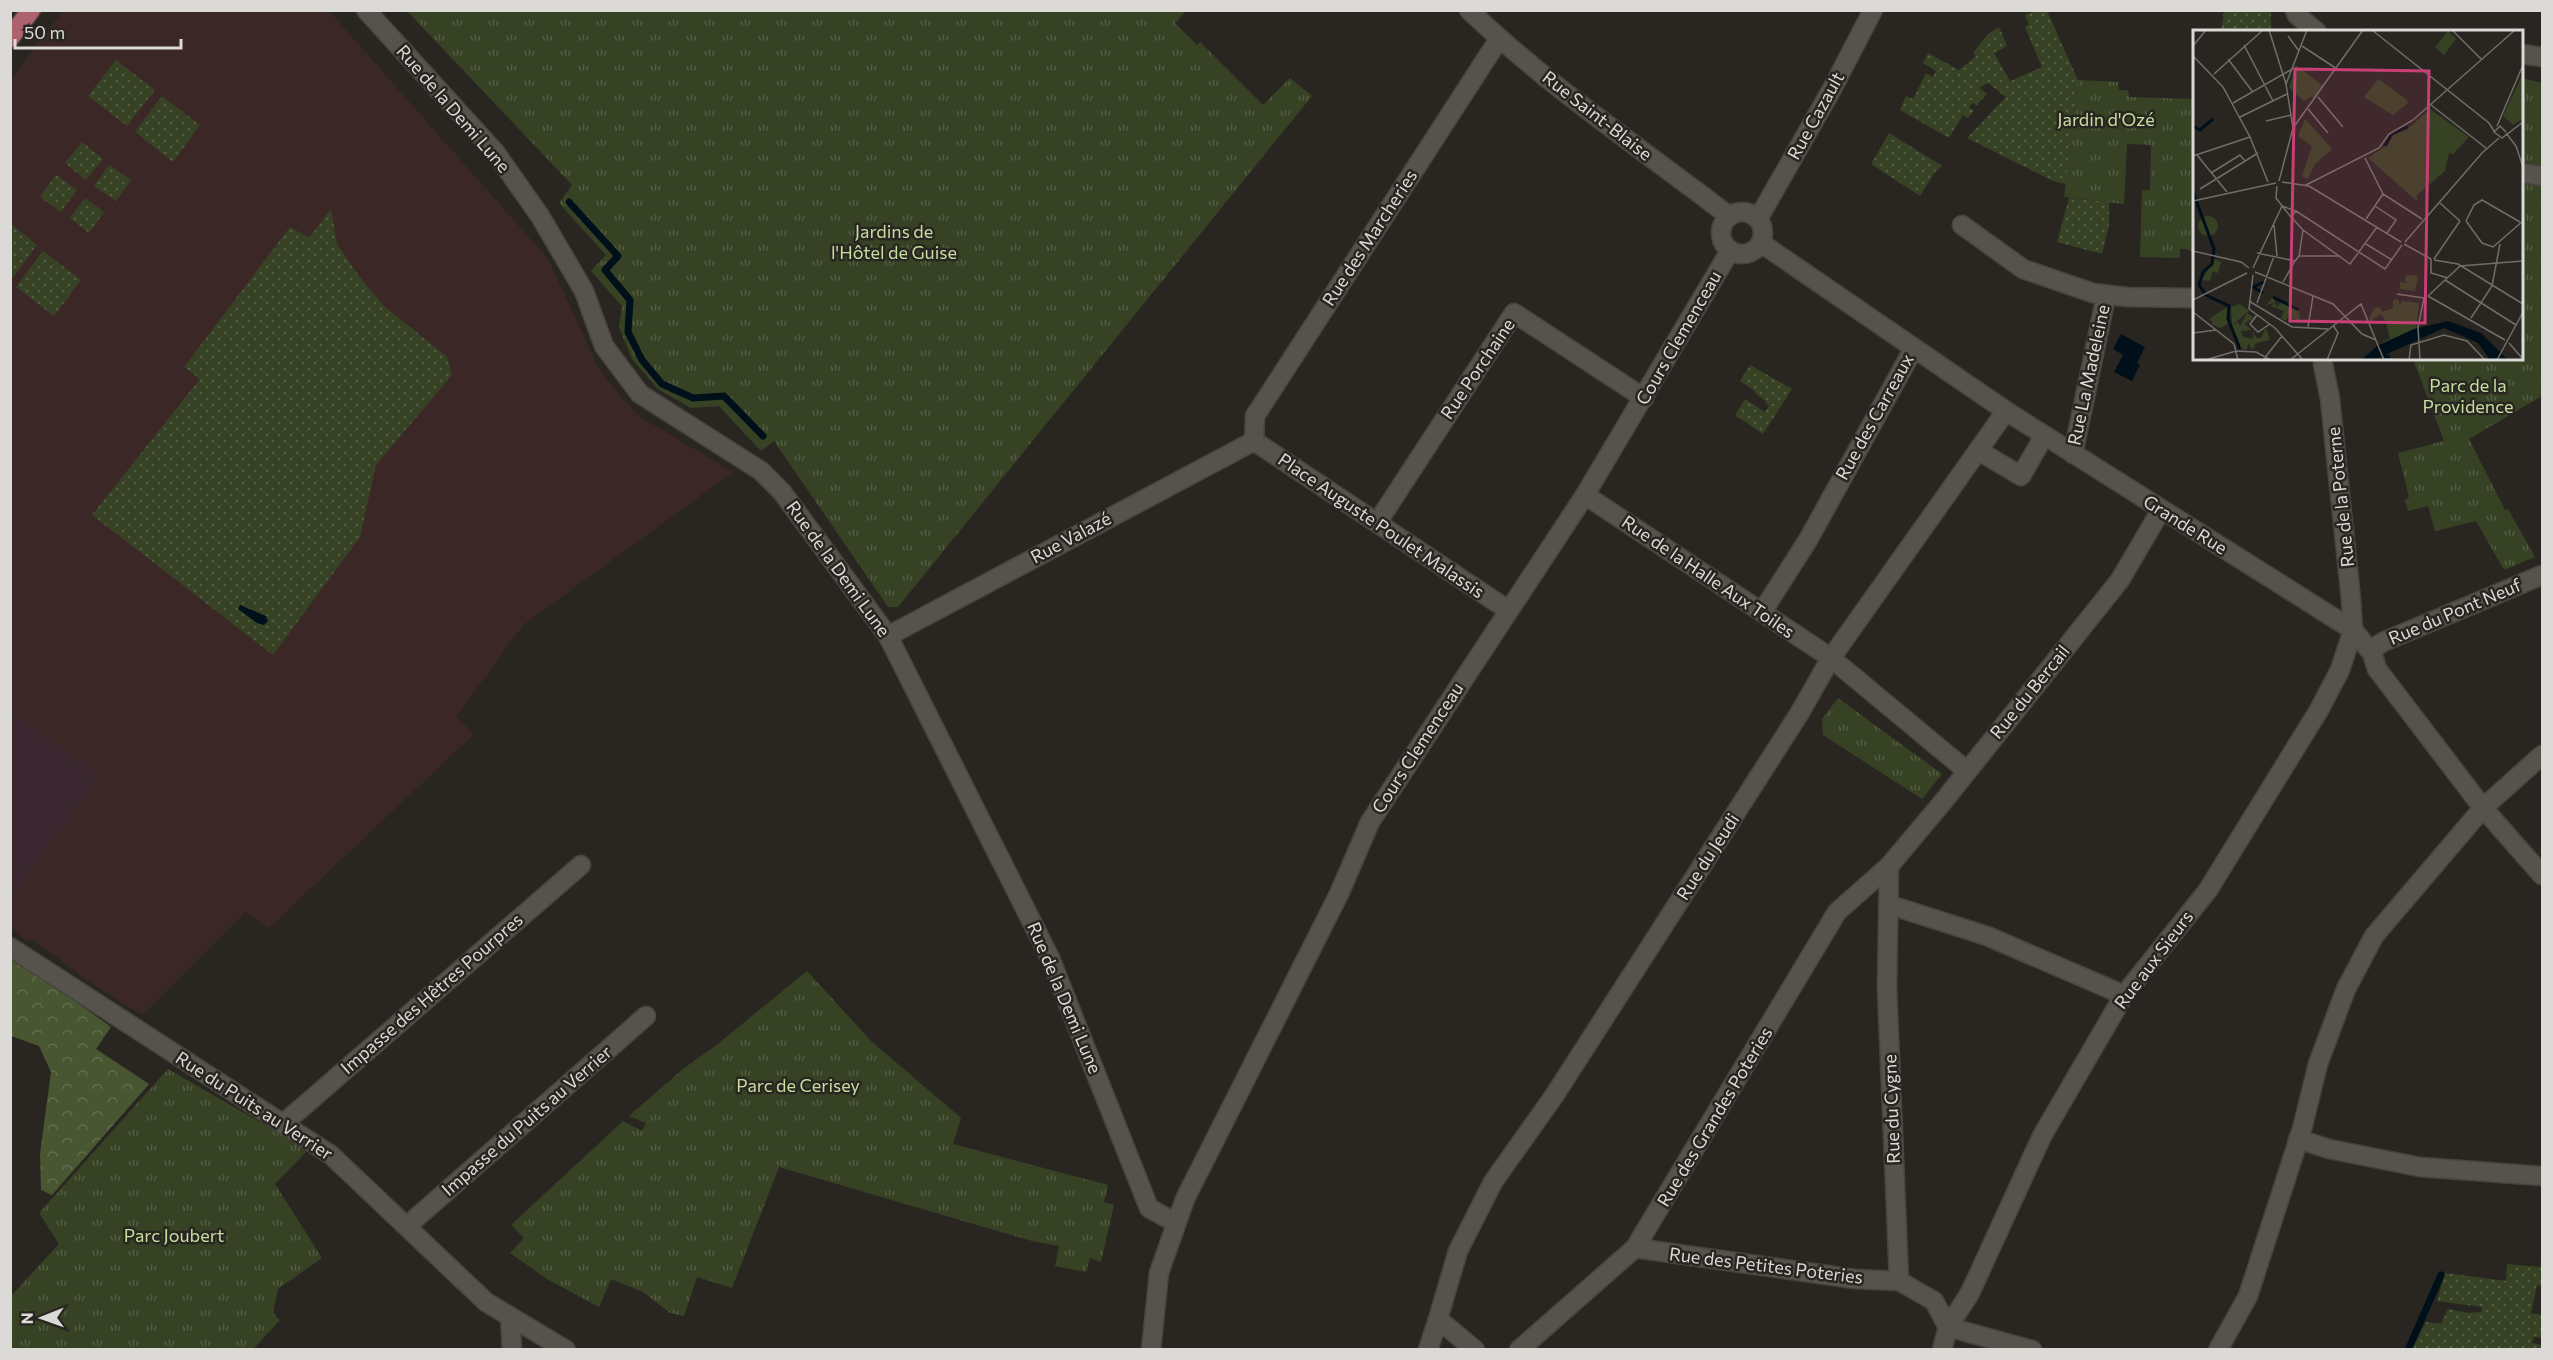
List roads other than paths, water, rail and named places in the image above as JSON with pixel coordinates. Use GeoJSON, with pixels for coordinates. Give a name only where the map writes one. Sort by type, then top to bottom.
{"type":"FeatureCollection","features":[{"type":"Feature","properties":{"kind":"main road"},"geometry":{"type":"LineString","coordinates":[[10,38],[32,10]]}},
{"type":"Feature","properties":{"kind":"street","name":"Rue de la Demi Lune"},"geometry":{"type":"LineString","coordinates":[[366,10],[495,152],[540,216],[584,291],[604,346],[640,394],[761,471],[782,492],[888,636],[1050,958],[1149,1208],[1176,1223]]}},
{"type":"Feature","properties":{"kind":"street","name":"Rue Saint-Blaise"},"geometry":{"type":"LineString","coordinates":[[1469,10],[1499,39],[1729,216]]}},
{"type":"Feature","properties":{"kind":"street","name":"Rue Cazault"},"geometry":{"type":"LineString","coordinates":[[1758,219],[1832,89],[1872,10]]}},
{"type":"Feature","properties":{"kind":"street"},"geometry":{"type":"LineString","coordinates":[[2295,19],[2314,30]]}},
{"type":"Feature","properties":{"kind":"street","name":"Rue des Marcheries"},"geometry":{"type":"LineString","coordinates":[[1254,441],[1255,416],[1499,39]]}},
{"type":"Feature","properties":{"kind":"street"},"geometry":{"type":"LineString","coordinates":[[2523,54],[2542,57]]}},
{"type":"Feature","properties":{"kind":"street"},"geometry":{"type":"LineString","coordinates":[[2523,173],[2542,176]]}},
{"type":"Feature","properties":{"kind":"street"},"geometry":{"type":"LineString","coordinates":[[1741,212],[1758,219],[1763,231],[1761,243],[1750,253],[1743,255],[1730,251],[1725,246],[1721,234],[1722,227],[1729,216],[1741,212]]}},
{"type":"Feature","properties":{"kind":"street"},"geometry":{"type":"LineString","coordinates":[[1962,225],[2023,269],[2106,296],[2193,298]]}},
{"type":"Feature","properties":{"kind":"street","name":"Grande Rue"},"geometry":{"type":"LineString","coordinates":[[1761,243],[2044,436],[2353,630],[2372,653],[2377,669],[2483,808],[2542,876]]}},
{"type":"Feature","properties":{"kind":"street","name":"Cours Clemenceau"},"geometry":{"type":"LineString","coordinates":[[1151,1350],[1159,1273],[1185,1199],[1338,894],[1370,822],[1585,495],[1730,251]]}},
{"type":"Feature","properties":{"kind":"street","name":"Rue La Madeleine"},"geometry":{"type":"LineString","coordinates":[[2073,454],[2106,296]]}},
{"type":"Feature","properties":{"kind":"street","name":"Rue Porchaine"},"geometry":{"type":"LineString","coordinates":[[1377,523],[1514,313],[1644,398]]}},
{"type":"Feature","properties":{"kind":"street","name":"Rue des Carreaux"},"geometry":{"type":"LineString","coordinates":[[1762,612],[1808,540],[1914,348]]}},
{"type":"Feature","properties":{"kind":"street","name":"Rue de la Poterne"},"geometry":{"type":"LineString","coordinates":[[2323,364],[2331,399],[2353,630]]}},
{"type":"Feature","properties":{"kind":"street","name":"Rue du Jeudi"},"geometry":{"type":"LineString","coordinates":[[1428,1350],[1458,1251],[1493,1182],[1554,1096],[1799,714],[1831,658],[2006,411]]}},
{"type":"Feature","properties":{"kind":"street"},"geometry":{"type":"LineString","coordinates":[[1979,451],[2021,476],[2044,436]]}},
{"type":"Feature","properties":{"kind":"street","name":"Rue Valazé"},"geometry":{"type":"LineString","coordinates":[[888,636],[1254,441]]}},
{"type":"Feature","properties":{"kind":"street","name":"Place Auguste Poulet Malassis"},"geometry":{"type":"LineString","coordinates":[[1254,441],[1508,610]]}},
{"type":"Feature","properties":{"kind":"street","name":"Rue de la Halle Aux Toiles"},"geometry":{"type":"LineString","coordinates":[[1585,495],[1831,658],[1967,771]]}},
{"type":"Feature","properties":{"kind":"street","name":"Rue du Bercail"},"geometry":{"type":"LineString","coordinates":[[1889,866],[2120,580],[2161,510]]}},
{"type":"Feature","properties":{"kind":"street","name":"Rue du Pont Neuf"},"geometry":{"type":"LineString","coordinates":[[2372,653],[2375,647],[2383,642],[2542,575]]}},
{"type":"Feature","properties":{"kind":"street","name":"Rue aux Sieurs"},"geometry":{"type":"LineString","coordinates":[[1942,1350],[1948,1327],[1970,1293],[2042,1136],[2124,995],[2208,890],[2319,710],[2340,670],[2353,630]]}},
{"type":"Feature","properties":{"kind":"street"},"geometry":{"type":"LineString","coordinates":[[2218,1350],[2248,1296],[2298,1139],[2318,1064],[2346,989],[2374,936],[2483,808],[2542,755]]}},
{"type":"Feature","properties":{"kind":"street","name":"Impasse des Hêtres Pourpres"},"geometry":{"type":"LineString","coordinates":[[283,1124],[581,865]]}},
{"type":"Feature","properties":{"kind":"street","name":"Rue du Cygne"},"geometry":{"type":"LineString","coordinates":[[1889,866],[1887,988],[1899,1281]]}},
{"type":"Feature","properties":{"kind":"street","name":"Rue des Grandes Poteries"},"geometry":{"type":"LineString","coordinates":[[1519,1350],[1635,1248],[1837,912],[1889,866]]}},
{"type":"Feature","properties":{"kind":"street"},"geometry":{"type":"LineString","coordinates":[[1890,905],[1987,936],[2124,995]]}},
{"type":"Feature","properties":{"kind":"street","name":"Rue du Puits au Verrier"},"geometry":{"type":"LineString","coordinates":[[10,946],[331,1155],[486,1302],[566,1350]]}},
{"type":"Feature","properties":{"kind":"street","name":"Impasse du Puits au Verrier"},"geometry":{"type":"LineString","coordinates":[[407,1226],[646,1016]]}},
{"type":"Feature","properties":{"kind":"street"},"geometry":{"type":"LineString","coordinates":[[2298,1139],[2329,1149],[2420,1167],[2542,1176]]}},
{"type":"Feature","properties":{"kind":"street","name":"Rue des Petites Poteries"},"geometry":{"type":"LineString","coordinates":[[1635,1248],[1855,1279],[1899,1281]]}},
{"type":"Feature","properties":{"kind":"street"},"geometry":{"type":"LineString","coordinates":[[1899,1281],[1934,1301],[1948,1327],[2032,1350]]}},
{"type":"Feature","properties":{"kind":"street"},"geometry":{"type":"LineString","coordinates":[[510,1317],[512,1350]]}},
{"type":"Feature","properties":{"kind":"street"},"geometry":{"type":"LineString","coordinates":[[1438,1319],[1474,1350]]}},
{"type":"Feature","properties":{"kind":"water"},"geometry":{"type":"Polygon","coordinates":[[[2121,334],[2145,347],[2132,381],[2114,372],[2123,355],[2113,349],[2121,334]]]}},
{"type":"Feature","properties":{"kind":"water"},"geometry":{"type":"Polygon","coordinates":[[[240,605],[266,616],[268,621],[264,625],[257,623],[238,609],[240,605]]]}},
{"type":"Feature","properties":{"kind":"waterway"},"geometry":{"type":"LineString","coordinates":[[569,202],[618,256],[605,270],[630,300],[628,332],[642,360],[662,384],[693,398],[724,396],[763,436]]}},
{"type":"Feature","properties":{"kind":"waterway"},"geometry":{"type":"LineString","coordinates":[[2408,1350],[2441,1275]]}},
{"type":"Feature","properties":{"kind":"park label","name":"Jardin d'Ozé"},"geometry":{"type":"Point","coordinates":[2106,120]}},
{"type":"Feature","properties":{"kind":"park label","name":"Jardins de l'Hôtel de Guise"},"geometry":{"type":"Point","coordinates":[894,242]}},
{"type":"Feature","properties":{"kind":"park label","name":"Parc de la Providence"},"geometry":{"type":"Point","coordinates":[2468,396]}},
{"type":"Feature","properties":{"kind":"park label","name":"Parc de Cerisey"},"geometry":{"type":"Point","coordinates":[798,1086]}},
{"type":"Feature","properties":{"kind":"park label","name":"Parc Joubert"},"geometry":{"type":"Point","coordinates":[174,1236]}}]}
